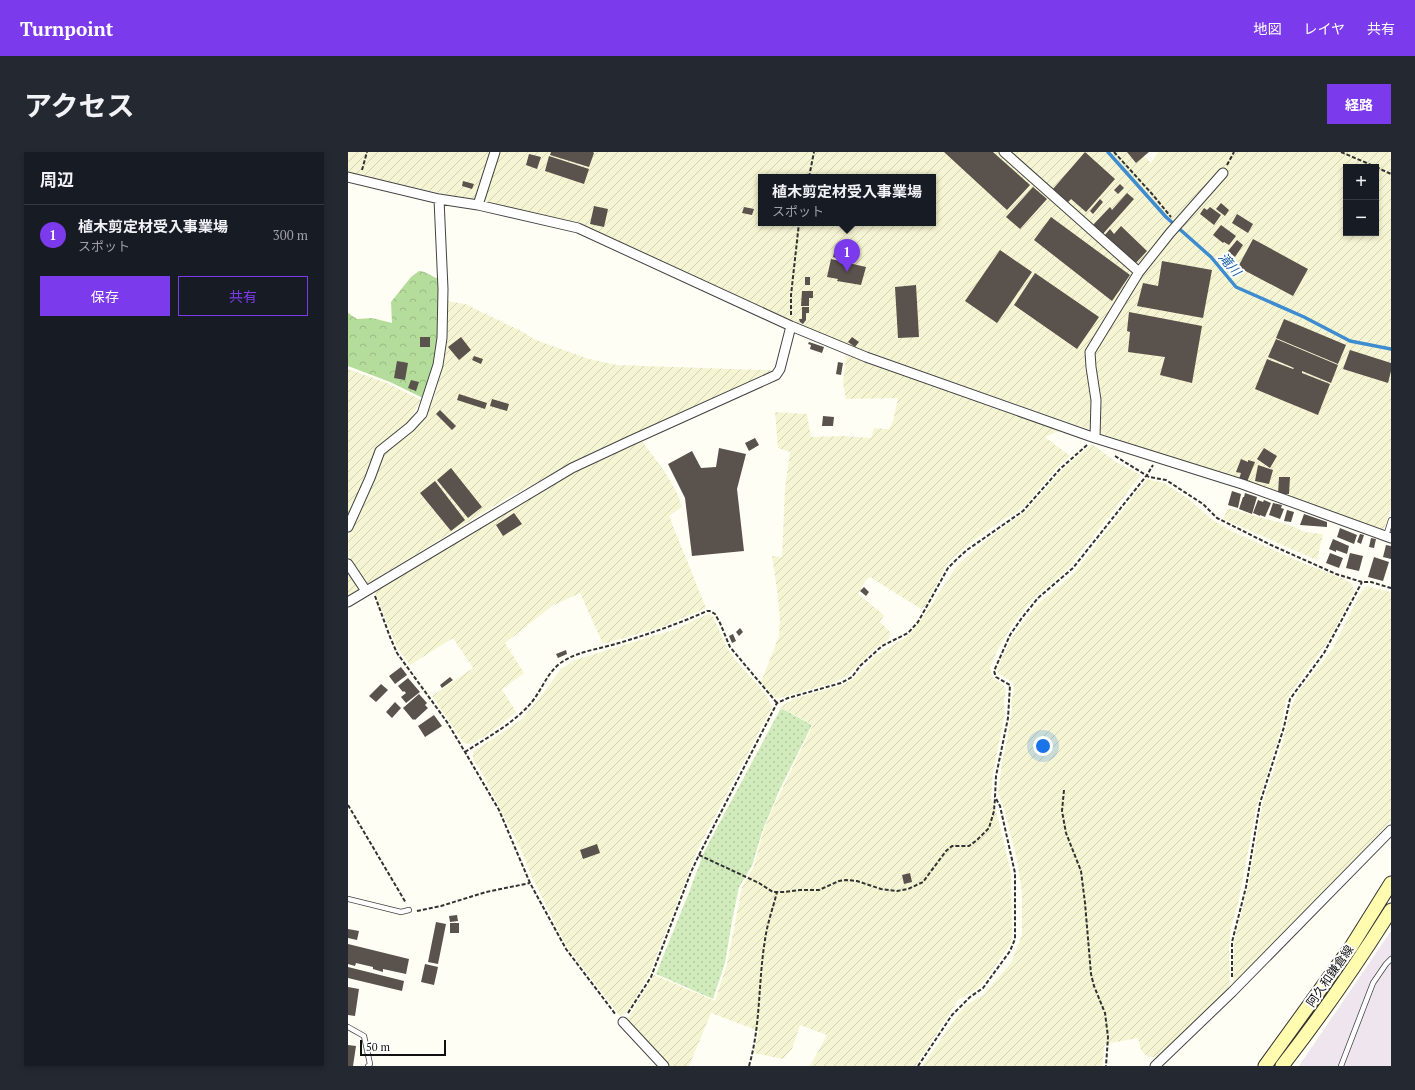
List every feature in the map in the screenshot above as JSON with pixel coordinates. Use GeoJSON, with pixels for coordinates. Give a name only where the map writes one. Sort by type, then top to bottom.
{"type":"FeatureCollection","features":[{"type":"Feature","properties":{"kind":"main road","name":"阿久和鎌倉線"},"geometry":{"type":"LineString","coordinates":[[1265,1066],[1351,947],[1391,883]]}},
{"type":"Feature","properties":{"kind":"main road","name":"阿久和鎌倉線"},"geometry":{"type":"LineString","coordinates":[[1282,1066],[1363,955],[1391,910]]}},
{"type":"Feature","properties":{"kind":"street"},"geometry":{"type":"LineString","coordinates":[[478,206],[494,152]]}},
{"type":"Feature","properties":{"kind":"street"},"geometry":{"type":"LineString","coordinates":[[1004,152],[1139,272]]}},
{"type":"Feature","properties":{"kind":"street"},"geometry":{"type":"LineString","coordinates":[[1095,438],[1096,400],[1090,352],[1139,272],[1170,233],[1223,173]]}},
{"type":"Feature","properties":{"kind":"street"},"geometry":{"type":"LineString","coordinates":[[348,177],[439,199],[578,228],[791,326],[866,357],[1095,438],[1242,484],[1389,537]]}},
{"type":"Feature","properties":{"kind":"street"},"geometry":{"type":"LineString","coordinates":[[348,527],[370,478],[380,451],[410,427],[422,414],[438,365],[442,338],[443,289],[439,199]]}},
{"type":"Feature","properties":{"kind":"street"},"geometry":{"type":"LineString","coordinates":[[348,602],[572,468],[776,375],[780,369],[791,326]]}},
{"type":"Feature","properties":{"kind":"street"},"geometry":{"type":"LineString","coordinates":[[348,564],[368,589]]}},
{"type":"Feature","properties":{"kind":"street"},"geometry":{"type":"LineString","coordinates":[[1155,1066],[1232,992],[1391,830]]}},
{"type":"Feature","properties":{"kind":"street"},"geometry":{"type":"LineString","coordinates":[[623,1022],[664,1066]]}},
{"type":"Feature","properties":{"kind":"lane"},"geometry":{"type":"LineString","coordinates":[[1389,537],[1391,520]]}},
{"type":"Feature","properties":{"kind":"lane"},"geometry":{"type":"LineString","coordinates":[[348,899],[401,912],[409,910]]}},
{"type":"Feature","properties":{"kind":"lane"},"geometry":{"type":"LineString","coordinates":[[1341,1066],[1373,983],[1391,959]]}},
{"type":"Feature","properties":{"kind":"lane"},"geometry":{"type":"LineString","coordinates":[[348,1027],[364,1036],[370,1064],[368,1066]]}},
{"type":"Feature","properties":{"kind":"path"},"geometry":{"type":"LineString","coordinates":[[360,180],[367,152]]}},
{"type":"Feature","properties":{"kind":"path"},"geometry":{"type":"LineString","coordinates":[[810,174],[814,152]]}},
{"type":"Feature","properties":{"kind":"path"},"geometry":{"type":"LineString","coordinates":[[1114,152],[1178,224]]}},
{"type":"Feature","properties":{"kind":"path"},"geometry":{"type":"LineString","coordinates":[[1223,173],[1234,152]]}},
{"type":"Feature","properties":{"kind":"path"},"geometry":{"type":"LineString","coordinates":[[1341,152],[1369,164]]}},
{"type":"Feature","properties":{"kind":"path"},"geometry":{"type":"LineString","coordinates":[[1379,168],[1391,174]]}},
{"type":"Feature","properties":{"kind":"path"},"geometry":{"type":"LineString","coordinates":[[791,326],[791,295],[799,226]]}},
{"type":"Feature","properties":{"kind":"path"},"geometry":{"type":"LineString","coordinates":[[368,589],[377,601],[397,653],[442,716],[499,810],[530,883],[566,949],[608,1006],[623,1022],[651,976],[691,872],[777,704],[788,698],[841,683],[852,677],[860,666],[882,646],[908,633],[918,622],[948,568],[967,550],[1023,511],[1060,469],[1095,438]]}},
{"type":"Feature","properties":{"kind":"path"},"geometry":{"type":"LineString","coordinates":[[1115,456],[1149,477],[1166,480],[1203,504],[1217,518],[1271,545],[1336,574],[1362,582],[1370,582],[1391,588]]}},
{"type":"Feature","properties":{"kind":"path"},"geometry":{"type":"LineString","coordinates":[[699,855],[759,883],[773,892],[819,890],[839,881],[846,880],[857,881],[886,890],[897,891],[908,889],[923,882],[946,850],[952,846],[969,846],[989,828],[994,811],[996,776],[1008,718],[1010,685],[996,677],[994,670],[1010,635],[1038,598],[1073,568],[1147,475],[1158,458]]}},
{"type":"Feature","properties":{"kind":"path"},"geometry":{"type":"LineString","coordinates":[[1232,992],[1232,942],[1246,887],[1260,803],[1284,727],[1290,699],[1324,653],[1362,582]]}},
{"type":"Feature","properties":{"kind":"path"},"geometry":{"type":"LineString","coordinates":[[465,752],[497,731],[531,704],[552,670],[567,659],[667,628],[707,611],[715,614],[730,647],[777,704]]}},
{"type":"Feature","properties":{"kind":"path"},"geometry":{"type":"LineString","coordinates":[[1064,790],[1062,811],[1066,833],[1081,872],[1091,974],[1094,986],[1105,1013],[1108,1037],[1106,1066]]}},
{"type":"Feature","properties":{"kind":"path"},"geometry":{"type":"LineString","coordinates":[[918,1066],[952,1015],[970,997],[983,988],[1010,951],[1015,939],[1015,872],[1000,806],[995,797]]}},
{"type":"Feature","properties":{"kind":"path"},"geometry":{"type":"LineString","coordinates":[[348,805],[404,899],[409,910],[416,911],[442,906],[486,892],[530,883]]}},
{"type":"Feature","properties":{"kind":"path"},"geometry":{"type":"LineString","coordinates":[[749,1066],[758,1020],[765,940],[777,892]]}},
{"type":"Feature","properties":{"kind":"shaded area"},"geometry":{"type":"Polygon","coordinates":[[[1391,931],[1391,1066],[1299,1066],[1391,931]]]}},
{"type":"Feature","properties":{"kind":"green space"},"geometry":{"type":"Polygon","coordinates":[[[348,152],[1140,152],[1151,163],[1158,152],[1391,152],[1391,508],[1383,532],[1223,475],[948,381],[820,334],[580,223],[348,172],[348,152]]]}},
{"type":"Feature","properties":{"kind":"green space"},"geometry":{"type":"Polygon","coordinates":[[[419,271],[439,279],[438,342],[423,398],[390,382],[348,366],[348,313],[357,319],[372,318],[392,323],[391,302],[411,277],[419,271]]]}},
{"type":"Feature","properties":{"kind":"green space"},"geometry":{"type":"Polygon","coordinates":[[[447,301],[465,304],[523,332],[536,340],[589,359],[617,365],[773,370],[566,467],[507,498],[366,585],[355,570],[349,556],[348,542],[351,528],[382,457],[388,449],[398,443],[421,421],[434,398],[442,370],[447,339],[447,301]]]}},
{"type":"Feature","properties":{"kind":"green space"},"geometry":{"type":"Polygon","coordinates":[[[846,355],[1061,429],[1045,437],[1070,456],[1017,512],[1001,521],[969,544],[952,559],[946,566],[925,606],[921,609],[870,577],[866,580],[858,594],[884,615],[880,622],[890,632],[889,639],[876,648],[847,676],[833,683],[780,698],[775,698],[761,682],[779,636],[780,620],[778,597],[772,556],[782,557],[785,489],[790,452],[778,448],[775,412],[807,414],[811,437],[845,436],[871,438],[874,428],[889,429],[893,421],[898,398],[846,399],[843,384],[846,355]]]}},
{"type":"Feature","properties":{"kind":"green space"},"geometry":{"type":"Polygon","coordinates":[[[348,369],[387,383],[421,400],[406,427],[388,440],[348,518],[348,369]]]}},
{"type":"Feature","properties":{"kind":"green space"},"geometry":{"type":"Polygon","coordinates":[[[642,441],[665,472],[676,491],[682,507],[669,516],[706,608],[662,627],[603,644],[580,593],[552,606],[505,643],[524,673],[502,689],[516,712],[485,736],[471,744],[464,743],[432,696],[473,668],[453,638],[410,665],[397,647],[374,590],[580,469],[642,441]]]}},
{"type":"Feature","properties":{"kind":"green space"},"geometry":{"type":"Polygon","coordinates":[[[1092,444],[1116,462],[1141,475],[1068,569],[1032,600],[1013,624],[997,651],[990,668],[993,678],[1003,685],[1006,690],[1004,702],[1005,714],[993,772],[991,798],[997,814],[1011,873],[1011,943],[986,979],[977,989],[958,1000],[915,1066],[810,1066],[827,1035],[800,1025],[792,1049],[783,1059],[754,1053],[759,1031],[711,1013],[689,1066],[667,1066],[627,1020],[654,975],[715,1001],[727,964],[742,887],[754,866],[763,832],[771,812],[813,725],[780,707],[793,699],[845,684],[854,678],[875,656],[909,635],[924,616],[956,567],[975,549],[1027,510],[1063,469],[1092,444]]]}},
{"type":"Feature","properties":{"kind":"green space"},"geometry":{"type":"Polygon","coordinates":[[[1147,479],[1164,483],[1187,498],[1213,520],[1231,531],[1298,561],[1344,579],[1352,584],[1354,592],[1329,640],[1286,701],[1280,733],[1256,809],[1238,904],[1231,927],[1229,948],[1230,991],[1158,1057],[1148,1057],[1141,1050],[1138,1038],[1105,1044],[1102,1066],[922,1066],[966,1005],[983,995],[1011,963],[1022,935],[1022,893],[1017,860],[1005,812],[998,793],[1014,690],[1013,683],[997,672],[1001,660],[1013,636],[1036,606],[1074,573],[1147,479]]]}},
{"type":"Feature","properties":{"kind":"green space"},"geometry":{"type":"Polygon","coordinates":[[[1228,508],[1292,526],[1305,532],[1323,534],[1317,560],[1223,519],[1228,508]]]}},
{"type":"Feature","properties":{"kind":"green space"},"geometry":{"type":"Polygon","coordinates":[[[348,571],[359,590],[348,596],[348,571]]]}},
{"type":"Feature","properties":{"kind":"green space"},"geometry":{"type":"Polygon","coordinates":[[[1366,586],[1391,592],[1391,821],[1330,886],[1233,984],[1234,942],[1248,887],[1263,802],[1281,748],[1290,711],[1297,694],[1333,648],[1360,594],[1366,586]]]}},
{"type":"Feature","properties":{"kind":"green space"},"geometry":{"type":"Polygon","coordinates":[[[708,614],[713,616],[726,646],[737,662],[759,686],[768,698],[772,707],[697,851],[649,975],[631,1006],[625,1014],[620,1016],[567,947],[532,877],[522,852],[506,820],[481,771],[473,759],[473,752],[522,719],[561,669],[575,660],[676,629],[708,614]]]}},
{"type":"Feature","properties":{"kind":"green space"},"geometry":{"type":"Polygon","coordinates":[[[781,708],[812,725],[779,791],[762,832],[752,866],[739,887],[725,963],[713,999],[656,974],[704,852],[781,708]]]}},
{"type":"Feature","properties":{"kind":"building"},"geometry":{"type":"Polygon","coordinates":[[[551,152],[594,153],[589,167],[550,155],[551,152]]]}},
{"type":"Feature","properties":{"kind":"building"},"geometry":{"type":"Polygon","coordinates":[[[944,152],[993,152],[1030,185],[1007,210],[944,152]]]}},
{"type":"Feature","properties":{"kind":"building"},"geometry":{"type":"Polygon","coordinates":[[[1085,152],[1115,179],[1086,212],[1071,199],[1068,202],[1053,189],[1085,152]]]}},
{"type":"Feature","properties":{"kind":"building"},"geometry":{"type":"Polygon","coordinates":[[[1127,152],[1149,152],[1136,163],[1127,152]]]}},
{"type":"Feature","properties":{"kind":"building"},"geometry":{"type":"Polygon","coordinates":[[[529,154],[541,157],[537,169],[526,165],[529,154]]]}},
{"type":"Feature","properties":{"kind":"building"},"geometry":{"type":"Polygon","coordinates":[[[549,156],[589,169],[584,184],[545,171],[549,156]]]}},
{"type":"Feature","properties":{"kind":"building"},"geometry":{"type":"Polygon","coordinates":[[[463,181],[474,184],[472,189],[462,186],[463,181]]]}},
{"type":"Feature","properties":{"kind":"building"},"geometry":{"type":"Polygon","coordinates":[[[1120,184],[1124,188],[1118,194],[1114,190],[1120,184]]]}},
{"type":"Feature","properties":{"kind":"building"},"geometry":{"type":"Polygon","coordinates":[[[1033,187],[1047,199],[1020,229],[1006,217],[1033,187]]]}},
{"type":"Feature","properties":{"kind":"building"},"geometry":{"type":"Polygon","coordinates":[[[1127,193],[1134,199],[1102,235],[1092,226],[1110,207],[1112,210],[1127,193]]]}},
{"type":"Feature","properties":{"kind":"building"},"geometry":{"type":"Polygon","coordinates":[[[1100,199],[1103,202],[1093,214],[1090,211],[1100,199]]]}},
{"type":"Feature","properties":{"kind":"building"},"geometry":{"type":"Polygon","coordinates":[[[1221,203],[1229,210],[1225,216],[1216,209],[1221,203]]]}},
{"type":"Feature","properties":{"kind":"building"},"geometry":{"type":"Polygon","coordinates":[[[594,206],[608,209],[604,227],[590,224],[594,206]]]}},
{"type":"Feature","properties":{"kind":"building"},"geometry":{"type":"Polygon","coordinates":[[[744,207],[754,209],[752,215],[742,213],[744,207]]]}},
{"type":"Feature","properties":{"kind":"building"},"geometry":{"type":"Polygon","coordinates":[[[1210,207],[1221,215],[1214,225],[1200,214],[1204,208],[1207,210],[1210,207]]]}},
{"type":"Feature","properties":{"kind":"building"},"geometry":{"type":"Polygon","coordinates":[[[1237,214],[1253,224],[1248,233],[1232,223],[1237,214]]]}},
{"type":"Feature","properties":{"kind":"building"},"geometry":{"type":"Polygon","coordinates":[[[1051,217],[1130,275],[1112,301],[1034,240],[1051,217]]]}},
{"type":"Feature","properties":{"kind":"building"},"geometry":{"type":"Polygon","coordinates":[[[1221,225],[1236,236],[1229,245],[1224,242],[1223,243],[1213,235],[1221,225]]]}},
{"type":"Feature","properties":{"kind":"building"},"geometry":{"type":"Polygon","coordinates":[[[1121,226],[1147,251],[1134,265],[1104,236],[1110,229],[1114,234],[1121,226]]]}},
{"type":"Feature","properties":{"kind":"building"},"geometry":{"type":"Polygon","coordinates":[[[1253,239],[1308,269],[1293,296],[1238,267],[1253,239]]]}},
{"type":"Feature","properties":{"kind":"building"},"geometry":{"type":"Polygon","coordinates":[[[1237,240],[1243,245],[1235,257],[1228,251],[1237,240]]]}},
{"type":"Feature","properties":{"kind":"building"},"geometry":{"type":"Polygon","coordinates":[[[1000,250],[1032,272],[997,323],[965,301],[1000,250]]]}},
{"type":"Feature","properties":{"kind":"building"},"geometry":{"type":"Polygon","coordinates":[[[834,253],[841,255],[840,259],[833,257],[834,253]]]}},
{"type":"Feature","properties":{"kind":"building"},"geometry":{"type":"Polygon","coordinates":[[[831,259],[866,267],[861,285],[837,281],[838,279],[827,277],[831,259]]]}},
{"type":"Feature","properties":{"kind":"building"},"geometry":{"type":"Polygon","coordinates":[[[1162,261],[1212,270],[1203,318],[1137,306],[1143,283],[1158,286],[1162,261]]]}},
{"type":"Feature","properties":{"kind":"building"},"geometry":{"type":"Polygon","coordinates":[[[1035,273],[1099,317],[1077,349],[1014,305],[1035,273]]]}},
{"type":"Feature","properties":{"kind":"building"},"geometry":{"type":"Polygon","coordinates":[[[805,277],[810,277],[810,285],[805,285],[805,277]]]}},
{"type":"Feature","properties":{"kind":"building"},"geometry":{"type":"Polygon","coordinates":[[[916,285],[919,337],[898,338],[895,287],[916,285]]]}},
{"type":"Feature","properties":{"kind":"building"},"geometry":{"type":"Polygon","coordinates":[[[802,291],[813,291],[813,298],[809,298],[809,306],[801,306],[802,291]]]}},
{"type":"Feature","properties":{"kind":"building"},"geometry":{"type":"Polygon","coordinates":[[[802,307],[809,307],[809,313],[806,313],[806,320],[803,324],[799,319],[802,319],[802,307]]]}},
{"type":"Feature","properties":{"kind":"building"},"geometry":{"type":"Polygon","coordinates":[[[1129,312],[1202,326],[1192,383],[1160,375],[1165,357],[1128,352],[1130,332],[1127,331],[1129,312]]]}},
{"type":"Feature","properties":{"kind":"building"},"geometry":{"type":"Polygon","coordinates":[[[1284,319],[1346,345],[1338,364],[1276,338],[1284,319]]]}},
{"type":"Feature","properties":{"kind":"building"},"geometry":{"type":"Polygon","coordinates":[[[420,337],[430,337],[430,347],[420,347],[420,337]]]}},
{"type":"Feature","properties":{"kind":"building"},"geometry":{"type":"Polygon","coordinates":[[[461,337],[471,350],[459,360],[448,347],[461,337]]]}},
{"type":"Feature","properties":{"kind":"building"},"geometry":{"type":"Polygon","coordinates":[[[852,337],[859,342],[855,347],[848,342],[852,337]]]}},
{"type":"Feature","properties":{"kind":"building"},"geometry":{"type":"Polygon","coordinates":[[[1276,339],[1338,365],[1331,383],[1302,371],[1302,373],[1330,384],[1318,415],[1255,389],[1267,359],[1293,369],[1294,368],[1268,357],[1276,339]]]}},
{"type":"Feature","properties":{"kind":"building"},"geometry":{"type":"Polygon","coordinates":[[[809,342],[824,347],[822,353],[810,349],[811,345],[808,344],[809,342]]]}},
{"type":"Feature","properties":{"kind":"building"},"geometry":{"type":"Polygon","coordinates":[[[1350,350],[1391,363],[1388,383],[1343,369],[1350,350]]]}},
{"type":"Feature","properties":{"kind":"building"},"geometry":{"type":"Polygon","coordinates":[[[474,356],[483,359],[481,364],[472,360],[474,356]]]}},
{"type":"Feature","properties":{"kind":"building"},"geometry":{"type":"Polygon","coordinates":[[[397,361],[408,363],[405,380],[394,378],[397,361]]]}},
{"type":"Feature","properties":{"kind":"building"},"geometry":{"type":"Polygon","coordinates":[[[838,362],[843,363],[841,375],[836,374],[838,362]]]}},
{"type":"Feature","properties":{"kind":"building"},"geometry":{"type":"Polygon","coordinates":[[[411,380],[419,382],[416,391],[408,388],[411,380]]]}},
{"type":"Feature","properties":{"kind":"building"},"geometry":{"type":"Polygon","coordinates":[[[459,394],[487,403],[485,409],[457,400],[459,394]]]}},
{"type":"Feature","properties":{"kind":"building"},"geometry":{"type":"Polygon","coordinates":[[[492,399],[509,404],[507,411],[490,406],[492,399]]]}},
{"type":"Feature","properties":{"kind":"building"},"geometry":{"type":"Polygon","coordinates":[[[440,410],[456,426],[452,430],[436,414],[440,410]]]}},
{"type":"Feature","properties":{"kind":"building"},"geometry":{"type":"Polygon","coordinates":[[[823,416],[834,417],[833,426],[822,426],[823,416]]]}},
{"type":"Feature","properties":{"kind":"building"},"geometry":{"type":"Polygon","coordinates":[[[755,438],[759,445],[749,451],[745,443],[755,438]]]}},
{"type":"Feature","properties":{"kind":"building"},"geometry":{"type":"Polygon","coordinates":[[[719,448],[746,454],[737,489],[744,551],[692,556],[685,498],[668,464],[692,451],[701,468],[716,467],[719,448]]]}},
{"type":"Feature","properties":{"kind":"building"},"geometry":{"type":"Polygon","coordinates":[[[1264,448],[1277,456],[1270,468],[1257,459],[1264,448]]]}},
{"type":"Feature","properties":{"kind":"building"},"geometry":{"type":"Polygon","coordinates":[[[1241,459],[1248,462],[1248,460],[1255,462],[1247,482],[1239,479],[1241,473],[1236,472],[1241,459]]]}},
{"type":"Feature","properties":{"kind":"building"},"geometry":{"type":"Polygon","coordinates":[[[1258,465],[1273,470],[1269,484],[1255,481],[1258,465]]]}},
{"type":"Feature","properties":{"kind":"building"},"geometry":{"type":"Polygon","coordinates":[[[451,468],[482,507],[468,518],[437,480],[451,468]]]}},
{"type":"Feature","properties":{"kind":"building"},"geometry":{"type":"Polygon","coordinates":[[[1279,477],[1290,477],[1289,494],[1278,494],[1279,477]]]}},
{"type":"Feature","properties":{"kind":"building"},"geometry":{"type":"Polygon","coordinates":[[[435,481],[465,520],[451,531],[420,493],[435,481]]]}},
{"type":"Feature","properties":{"kind":"building"},"geometry":{"type":"Polygon","coordinates":[[[1232,491],[1241,494],[1238,508],[1228,505],[1232,491]]]}},
{"type":"Feature","properties":{"kind":"building"},"geometry":{"type":"Polygon","coordinates":[[[1245,493],[1257,497],[1252,514],[1239,509],[1245,493]]]}},
{"type":"Feature","properties":{"kind":"building"},"geometry":{"type":"Polygon","coordinates":[[[1258,500],[1263,502],[1264,500],[1271,503],[1265,517],[1253,513],[1258,500]]]}},
{"type":"Feature","properties":{"kind":"building"},"geometry":{"type":"Polygon","coordinates":[[[1273,503],[1282,505],[1281,508],[1284,509],[1280,519],[1269,515],[1273,503]]]}},
{"type":"Feature","properties":{"kind":"building"},"geometry":{"type":"Polygon","coordinates":[[[1287,510],[1294,512],[1291,522],[1284,521],[1287,510]]]}},
{"type":"Feature","properties":{"kind":"building"},"geometry":{"type":"Polygon","coordinates":[[[514,513],[522,524],[503,536],[496,525],[514,513]]]}},
{"type":"Feature","properties":{"kind":"building"},"geometry":{"type":"Polygon","coordinates":[[[1304,514],[1327,522],[1327,527],[1300,525],[1304,514]]]}},
{"type":"Feature","properties":{"kind":"building"},"geometry":{"type":"Polygon","coordinates":[[[1340,528],[1357,535],[1354,544],[1337,537],[1340,528]]]}},
{"type":"Feature","properties":{"kind":"building"},"geometry":{"type":"Polygon","coordinates":[[[1360,534],[1364,535],[1361,544],[1357,542],[1360,534]]]}},
{"type":"Feature","properties":{"kind":"building"},"geometry":{"type":"Polygon","coordinates":[[[1371,538],[1376,539],[1374,548],[1369,547],[1371,538]]]}},
{"type":"Feature","properties":{"kind":"building"},"geometry":{"type":"Polygon","coordinates":[[[1333,539],[1349,546],[1347,554],[1329,549],[1333,539]]]}},
{"type":"Feature","properties":{"kind":"building"},"geometry":{"type":"Polygon","coordinates":[[[1386,545],[1391,546],[1391,559],[1383,557],[1386,545]]]}},
{"type":"Feature","properties":{"kind":"building"},"geometry":{"type":"Polygon","coordinates":[[[1330,553],[1343,558],[1339,568],[1326,563],[1330,553]]]}},
{"type":"Feature","properties":{"kind":"building"},"geometry":{"type":"Polygon","coordinates":[[[1350,553],[1363,556],[1359,571],[1346,568],[1350,553]]]}},
{"type":"Feature","properties":{"kind":"building"},"geometry":{"type":"Polygon","coordinates":[[[1374,557],[1389,562],[1383,581],[1368,577],[1374,557]]]}},
{"type":"Feature","properties":{"kind":"building"},"geometry":{"type":"Polygon","coordinates":[[[864,587],[869,592],[866,596],[860,591],[864,587]]]}},
{"type":"Feature","properties":{"kind":"building"},"geometry":{"type":"Polygon","coordinates":[[[740,628],[743,632],[739,636],[736,632],[740,628]]]}},
{"type":"Feature","properties":{"kind":"building"},"geometry":{"type":"Polygon","coordinates":[[[733,634],[736,641],[732,643],[729,636],[733,634]]]}},
{"type":"Feature","properties":{"kind":"building"},"geometry":{"type":"Polygon","coordinates":[[[566,650],[567,654],[558,658],[556,654],[566,650]]]}},
{"type":"Feature","properties":{"kind":"building"},"geometry":{"type":"Polygon","coordinates":[[[401,667],[407,675],[395,684],[389,676],[401,667]]]}},
{"type":"Feature","properties":{"kind":"building"},"geometry":{"type":"Polygon","coordinates":[[[450,677],[453,680],[442,688],[440,685],[450,677]]]}},
{"type":"Feature","properties":{"kind":"building"},"geometry":{"type":"Polygon","coordinates":[[[408,678],[420,692],[406,703],[401,697],[406,693],[404,691],[403,692],[398,686],[408,678]]]}},
{"type":"Feature","properties":{"kind":"building"},"geometry":{"type":"Polygon","coordinates":[[[381,684],[388,690],[376,702],[369,696],[381,684]]]}},
{"type":"Feature","properties":{"kind":"building"},"geometry":{"type":"Polygon","coordinates":[[[419,694],[427,703],[425,705],[428,708],[415,720],[413,720],[403,708],[419,694]]]}},
{"type":"Feature","properties":{"kind":"building"},"geometry":{"type":"Polygon","coordinates":[[[395,702],[401,708],[392,718],[386,712],[395,702]]]}},
{"type":"Feature","properties":{"kind":"building"},"geometry":{"type":"Polygon","coordinates":[[[434,715],[442,726],[425,737],[418,726],[434,715]]]}},
{"type":"Feature","properties":{"kind":"building"},"geometry":{"type":"Polygon","coordinates":[[[597,844],[600,853],[583,859],[580,850],[597,844]]]}},
{"type":"Feature","properties":{"kind":"building"},"geometry":{"type":"Polygon","coordinates":[[[910,873],[912,882],[904,884],[902,875],[910,873]]]}},
{"type":"Feature","properties":{"kind":"building"},"geometry":{"type":"Polygon","coordinates":[[[457,915],[458,921],[450,922],[449,916],[457,915]]]}},
{"type":"Feature","properties":{"kind":"building"},"geometry":{"type":"Polygon","coordinates":[[[436,922],[446,924],[438,964],[428,962],[436,922]]]}},
{"type":"Feature","properties":{"kind":"building"},"geometry":{"type":"Polygon","coordinates":[[[450,923],[459,923],[459,933],[450,933],[450,923]]]}},
{"type":"Feature","properties":{"kind":"building"},"geometry":{"type":"Polygon","coordinates":[[[348,929],[359,931],[357,940],[348,938],[348,929]]]}},
{"type":"Feature","properties":{"kind":"building"},"geometry":{"type":"Polygon","coordinates":[[[348,944],[409,959],[406,974],[383,969],[383,972],[373,969],[373,967],[356,963],[355,966],[348,964],[348,944]]]}},
{"type":"Feature","properties":{"kind":"building"},"geometry":{"type":"Polygon","coordinates":[[[425,964],[438,967],[434,985],[421,982],[425,964]]]}},
{"type":"Feature","properties":{"kind":"building"},"geometry":{"type":"Polygon","coordinates":[[[348,967],[404,981],[402,991],[348,978],[348,967]]]}},
{"type":"Feature","properties":{"kind":"building"},"geometry":{"type":"Polygon","coordinates":[[[348,987],[359,989],[355,1016],[348,1015],[348,987]]]}},
{"type":"Feature","properties":{"kind":"building"},"geometry":{"type":"Polygon","coordinates":[[[348,1045],[356,1046],[353,1066],[348,1066],[348,1045]]]}},
{"type":"Feature","properties":{"kind":"waterway","name":"滝川"},"geometry":{"type":"LineString","coordinates":[[1108,152],[1166,217],[1211,257],[1236,287],[1304,317],[1350,341],[1391,349]]}},
{"type":"Feature","properties":{"kind":"place","name":"植木剪定材受入事業場"},"geometry":{"type":"Point","coordinates":[847,272]}}]}
